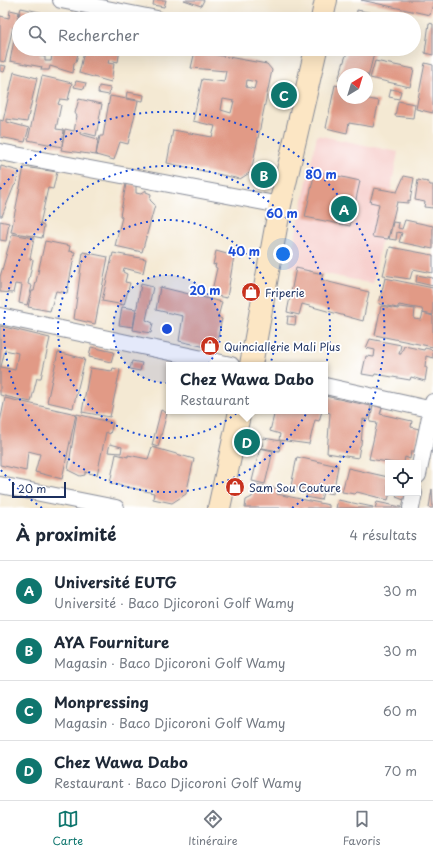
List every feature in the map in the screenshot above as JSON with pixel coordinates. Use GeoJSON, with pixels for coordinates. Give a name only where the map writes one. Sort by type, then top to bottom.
{"type":"FeatureCollection","features":[{"type":"Feature","properties":{"kind":"street"},"geometry":{"type":"LineString","coordinates":[[61,0],[121,12]]}},
{"type":"Feature","properties":{"kind":"street"},"geometry":{"type":"LineString","coordinates":[[323,12],[326,0]]}},
{"type":"Feature","properties":{"kind":"street"},"geometry":{"type":"LineString","coordinates":[[251,362],[280,205],[312,56]]}},
{"type":"Feature","properties":{"kind":"street"},"geometry":{"type":"LineString","coordinates":[[0,152],[280,205]]}},
{"type":"Feature","properties":{"kind":"street"},"geometry":{"type":"LineString","coordinates":[[0,316],[216,362]]}},
{"type":"Feature","properties":{"kind":"street"},"geometry":{"type":"LineString","coordinates":[[328,387],[432,407],[421,460]]}},
{"type":"Feature","properties":{"kind":"street"},"geometry":{"type":"LineString","coordinates":[[219,508],[239,414]]}},
{"type":"Feature","properties":{"kind":"street"},"geometry":{"type":"LineString","coordinates":[[0,485],[116,508]]}},
{"type":"Feature","properties":{"kind":"street"},"geometry":{"type":"LineString","coordinates":[[411,508],[413,496]]}},
{"type":"Feature","properties":{"kind":"shaded area"},"geometry":{"type":"Polygon","coordinates":[[[317,135],[398,152],[373,284],[289,266],[317,135]]]}},
{"type":"Feature","properties":{"kind":"building"},"geometry":{"type":"Polygon","coordinates":[[[154,0],[166,0],[164,7],[153,5],[154,0]]]}},
{"type":"Feature","properties":{"kind":"building"},"geometry":{"type":"Polygon","coordinates":[[[184,0],[204,0],[201,6],[184,0]]]}},
{"type":"Feature","properties":{"kind":"building"},"geometry":{"type":"Polygon","coordinates":[[[361,0],[433,0],[430,15],[361,0]]]}},
{"type":"Feature","properties":{"kind":"building"},"geometry":{"type":"Polygon","coordinates":[[[21,8],[39,12],[20,12],[21,8]]]}},
{"type":"Feature","properties":{"kind":"building"},"geometry":{"type":"Polygon","coordinates":[[[10,10],[19,12],[12,12],[12,31],[5,62],[0,61],[0,16],[9,18],[10,10]]]}},
{"type":"Feature","properties":{"kind":"building"},"geometry":{"type":"Polygon","coordinates":[[[357,10],[367,12],[357,12],[357,10]]]}},
{"type":"Feature","properties":{"kind":"building"},"geometry":{"type":"Polygon","coordinates":[[[429,23],[433,24],[433,55],[425,53],[429,23]]]}},
{"type":"Feature","properties":{"kind":"building"},"geometry":{"type":"Polygon","coordinates":[[[12,50],[12,56],[40,56],[45,57],[45,61],[51,61],[52,56],[77,56],[76,62],[74,63],[73,73],[50,66],[49,70],[41,70],[42,67],[10,61],[12,50]]]}},
{"type":"Feature","properties":{"kind":"building"},"geometry":{"type":"Polygon","coordinates":[[[83,56],[119,56],[118,62],[109,60],[108,63],[114,64],[111,82],[79,73],[83,56]]]}},
{"type":"Feature","properties":{"kind":"building"},"geometry":{"type":"Polygon","coordinates":[[[194,56],[223,56],[267,64],[272,70],[251,172],[240,179],[167,163],[173,130],[212,137],[215,126],[193,121],[202,79],[224,82],[226,71],[191,68],[194,56]],[[247,80],[246,87],[254,89],[256,82],[247,80]],[[223,99],[221,110],[231,113],[234,101],[223,99]]]}},
{"type":"Feature","properties":{"kind":"building"},"geometry":{"type":"Polygon","coordinates":[[[346,56],[373,56],[370,68],[342,68],[346,56]]]}},
{"type":"Feature","properties":{"kind":"building"},"geometry":{"type":"Polygon","coordinates":[[[375,61],[414,69],[410,87],[373,79],[373,68],[375,61]]]}},
{"type":"Feature","properties":{"kind":"building"},"geometry":{"type":"Polygon","coordinates":[[[425,63],[433,65],[433,113],[416,109],[425,63]]]}},
{"type":"Feature","properties":{"kind":"building"},"geometry":{"type":"Polygon","coordinates":[[[0,65],[6,66],[4,72],[0,71],[0,65]]]}},
{"type":"Feature","properties":{"kind":"building"},"geometry":{"type":"Polygon","coordinates":[[[14,72],[37,78],[27,122],[7,119],[7,122],[29,128],[25,142],[0,137],[0,120],[3,121],[14,72]]]}},
{"type":"Feature","properties":{"kind":"building"},"geometry":{"type":"Polygon","coordinates":[[[42,76],[72,83],[68,100],[60,99],[58,104],[61,105],[56,129],[64,130],[62,146],[65,129],[74,131],[77,116],[75,113],[79,99],[102,104],[96,136],[80,132],[80,134],[98,139],[96,155],[61,150],[62,147],[28,140],[42,76]]]}},
{"type":"Feature","properties":{"kind":"building"},"geometry":{"type":"Polygon","coordinates":[[[76,81],[86,83],[84,89],[74,87],[76,81]]]}},
{"type":"Feature","properties":{"kind":"building"},"geometry":{"type":"Polygon","coordinates":[[[335,85],[337,86],[337,104],[373,104],[373,100],[379,101],[373,127],[349,123],[347,133],[326,128],[335,85]]]}},
{"type":"Feature","properties":{"kind":"building"},"geometry":{"type":"Polygon","coordinates":[[[99,86],[110,88],[109,95],[98,93],[99,86]]]}},
{"type":"Feature","properties":{"kind":"building"},"geometry":{"type":"Polygon","coordinates":[[[391,89],[401,91],[399,99],[389,97],[391,89]]]}},
{"type":"Feature","properties":{"kind":"building"},"geometry":{"type":"Polygon","coordinates":[[[127,92],[144,95],[143,101],[126,98],[127,92]]]}},
{"type":"Feature","properties":{"kind":"building"},"geometry":{"type":"Polygon","coordinates":[[[110,96],[138,101],[128,144],[120,142],[114,160],[96,155],[100,136],[103,136],[110,96]]]}},
{"type":"Feature","properties":{"kind":"building"},"geometry":{"type":"Polygon","coordinates":[[[398,101],[415,104],[413,118],[395,116],[398,101]]]}},
{"type":"Feature","properties":{"kind":"building"},"geometry":{"type":"Polygon","coordinates":[[[1,166],[19,171],[16,184],[2,216],[0,216],[0,170],[1,166]]]}},
{"type":"Feature","properties":{"kind":"building"},"geometry":{"type":"Polygon","coordinates":[[[24,167],[57,172],[53,189],[48,188],[40,224],[44,226],[42,238],[11,232],[24,167]]]}},
{"type":"Feature","properties":{"kind":"building"},"geometry":{"type":"Polygon","coordinates":[[[315,171],[360,181],[350,226],[305,217],[315,171]]]}},
{"type":"Feature","properties":{"kind":"building"},"geometry":{"type":"Polygon","coordinates":[[[404,176],[414,178],[410,201],[408,200],[408,203],[397,202],[388,239],[372,237],[379,204],[370,202],[374,188],[397,192],[404,176]]]}},
{"type":"Feature","properties":{"kind":"building"},"geometry":{"type":"Polygon","coordinates":[[[418,180],[428,182],[430,185],[433,185],[433,208],[424,207],[425,202],[415,200],[418,180]]]}},
{"type":"Feature","properties":{"kind":"building"},"geometry":{"type":"Polygon","coordinates":[[[126,184],[136,185],[136,193],[141,194],[146,190],[146,192],[151,194],[150,200],[155,205],[142,252],[115,246],[122,217],[120,216],[126,184]]]}},
{"type":"Feature","properties":{"kind":"building"},"geometry":{"type":"Polygon","coordinates":[[[405,220],[433,226],[433,249],[399,242],[402,233],[397,232],[396,240],[389,239],[393,222],[399,223],[398,228],[402,229],[405,220]]]}},
{"type":"Feature","properties":{"kind":"building"},"geometry":{"type":"Polygon","coordinates":[[[0,221],[9,223],[6,241],[0,240],[0,221]]]}},
{"type":"Feature","properties":{"kind":"building"},"geometry":{"type":"Polygon","coordinates":[[[12,234],[34,238],[30,259],[33,260],[28,284],[32,286],[27,305],[19,303],[22,285],[15,284],[13,293],[0,292],[0,277],[12,234]]]}},
{"type":"Feature","properties":{"kind":"building"},"geometry":{"type":"Polygon","coordinates":[[[45,241],[70,246],[69,251],[75,252],[67,293],[56,291],[50,311],[28,307],[32,291],[34,291],[45,241]]]}},
{"type":"Feature","properties":{"kind":"building"},"geometry":{"type":"Polygon","coordinates":[[[390,247],[433,255],[433,273],[413,269],[410,279],[383,275],[390,247]]]}},
{"type":"Feature","properties":{"kind":"building"},"geometry":{"type":"Polygon","coordinates":[[[216,251],[234,256],[227,298],[211,295],[217,268],[215,267],[216,264],[213,265],[216,251]]]}},
{"type":"Feature","properties":{"kind":"building"},"geometry":{"type":"Polygon","coordinates":[[[83,252],[108,257],[95,324],[74,319],[83,252]]]}},
{"type":"Feature","properties":{"kind":"building"},"geometry":{"type":"Polygon","coordinates":[[[113,253],[146,259],[143,273],[124,268],[123,272],[127,274],[125,282],[130,283],[124,305],[102,301],[113,253]]]}},
{"type":"Feature","properties":{"kind":"building"},"geometry":{"type":"Polygon","coordinates":[[[296,268],[323,274],[321,280],[369,292],[363,321],[302,304],[299,315],[287,312],[296,268]]]}},
{"type":"Feature","properties":{"kind":"building"},"geometry":{"type":"Polygon","coordinates":[[[417,275],[433,278],[433,286],[416,282],[417,275]]]}},
{"type":"Feature","properties":{"kind":"building"},"geometry":{"type":"Polygon","coordinates":[[[385,278],[433,288],[433,315],[423,313],[422,309],[399,305],[397,308],[379,304],[385,278]]]}},
{"type":"Feature","properties":{"kind":"building"},"geometry":{"type":"Polygon","coordinates":[[[141,284],[153,287],[146,320],[153,323],[151,333],[133,330],[141,284]]]}},
{"type":"Feature","properties":{"kind":"building"},"geometry":{"type":"Polygon","coordinates":[[[160,287],[222,302],[218,317],[222,319],[217,340],[206,347],[179,341],[183,316],[156,310],[160,287]]]}},
{"type":"Feature","properties":{"kind":"building"},"geometry":{"type":"Polygon","coordinates":[[[381,306],[398,309],[399,307],[415,309],[414,319],[421,320],[423,313],[433,316],[433,347],[375,335],[381,306]]]}},
{"type":"Feature","properties":{"kind":"building"},"geometry":{"type":"Polygon","coordinates":[[[122,307],[136,309],[133,327],[119,325],[122,307]]]}},
{"type":"Feature","properties":{"kind":"building"},"geometry":{"type":"Polygon","coordinates":[[[288,316],[296,317],[295,325],[287,324],[288,316]]]}},
{"type":"Feature","properties":{"kind":"building"},"geometry":{"type":"Polygon","coordinates":[[[0,326],[50,338],[41,378],[37,378],[31,402],[0,395],[0,326]],[[5,350],[1,367],[15,370],[18,353],[5,350]]]}},
{"type":"Feature","properties":{"kind":"building"},"geometry":{"type":"Polygon","coordinates":[[[370,339],[401,345],[399,354],[401,354],[404,346],[424,350],[425,348],[433,350],[433,358],[426,356],[425,367],[427,368],[425,381],[411,377],[410,380],[375,374],[374,376],[362,374],[366,356],[374,357],[375,350],[366,348],[370,339]]]}},
{"type":"Feature","properties":{"kind":"building"},"geometry":{"type":"Polygon","coordinates":[[[91,347],[114,352],[111,362],[89,357],[91,347]]]}},
{"type":"Feature","properties":{"kind":"building"},"geometry":{"type":"Polygon","coordinates":[[[58,352],[85,359],[73,408],[47,402],[58,352]]]}},
{"type":"Feature","properties":{"kind":"building"},"geometry":{"type":"Polygon","coordinates":[[[132,361],[142,363],[140,371],[130,369],[132,361]]]}},
{"type":"Feature","properties":{"kind":"building"},"geometry":{"type":"Polygon","coordinates":[[[90,368],[112,371],[113,368],[120,370],[110,417],[82,412],[90,368]]]}},
{"type":"Feature","properties":{"kind":"building"},"geometry":{"type":"Polygon","coordinates":[[[328,397],[371,406],[368,420],[363,419],[361,445],[358,458],[327,453],[330,413],[328,413],[328,397]]]}},
{"type":"Feature","properties":{"kind":"building"},"geometry":{"type":"Polygon","coordinates":[[[5,398],[76,414],[62,479],[35,472],[40,454],[28,451],[26,471],[0,465],[0,422],[5,398]]]}},
{"type":"Feature","properties":{"kind":"building"},"geometry":{"type":"Polygon","coordinates":[[[373,405],[382,408],[380,414],[412,421],[411,427],[419,429],[415,451],[411,451],[410,459],[405,457],[404,460],[385,460],[385,462],[369,459],[377,423],[370,422],[373,405]]]}},
{"type":"Feature","properties":{"kind":"building"},"geometry":{"type":"Polygon","coordinates":[[[161,410],[167,414],[158,447],[152,445],[161,410]]]}},
{"type":"Feature","properties":{"kind":"building"},"geometry":{"type":"Polygon","coordinates":[[[77,414],[113,423],[110,434],[106,432],[97,475],[85,472],[85,475],[80,476],[68,470],[77,414]]]}},
{"type":"Feature","properties":{"kind":"building"},"geometry":{"type":"Polygon","coordinates":[[[274,414],[321,414],[319,421],[315,420],[309,444],[279,440],[280,434],[270,431],[274,414]]]}},
{"type":"Feature","properties":{"kind":"building"},"geometry":{"type":"Polygon","coordinates":[[[264,438],[281,441],[279,451],[262,448],[264,438]]]}},
{"type":"Feature","properties":{"kind":"building"},"geometry":{"type":"Polygon","coordinates":[[[110,444],[122,447],[121,453],[108,452],[110,444]]]}},
{"type":"Feature","properties":{"kind":"building"},"geometry":{"type":"Polygon","coordinates":[[[152,447],[194,459],[186,494],[172,503],[153,499],[154,493],[110,483],[116,454],[148,459],[152,447]]]}},
{"type":"Feature","properties":{"kind":"building"},"geometry":{"type":"Polygon","coordinates":[[[260,448],[273,451],[265,484],[252,481],[260,448]]]}},
{"type":"Feature","properties":{"kind":"building"},"geometry":{"type":"Polygon","coordinates":[[[297,457],[338,466],[333,494],[323,492],[321,500],[306,497],[307,490],[291,486],[297,457]]]}},
{"type":"Feature","properties":{"kind":"building"},"geometry":{"type":"Polygon","coordinates":[[[348,468],[385,476],[385,496],[389,496],[388,500],[357,492],[355,494],[342,492],[348,468]]]}},
{"type":"Feature","properties":{"kind":"building"},"geometry":{"type":"Polygon","coordinates":[[[255,484],[279,489],[277,494],[329,505],[329,508],[245,508],[246,500],[252,497],[255,484]]]}},
{"type":"Feature","properties":{"kind":"building"},"geometry":{"type":"Polygon","coordinates":[[[432,489],[433,508],[429,508],[432,489]]]}},
{"type":"Feature","properties":{"kind":"building"},"geometry":{"type":"Polygon","coordinates":[[[396,496],[405,496],[404,500],[396,496]]]}},
{"type":"Feature","properties":{"kind":"building"},"geometry":{"type":"Polygon","coordinates":[[[338,500],[373,507],[373,508],[336,508],[338,500]]]}},
{"type":"Feature","properties":{"kind":"building"},"geometry":{"type":"Polygon","coordinates":[[[377,502],[401,507],[401,508],[375,508],[377,502]]]}},
{"type":"Feature","properties":{"kind":"place","name":"Monpressing"},"geometry":{"type":"Point","coordinates":[284,95]}},
{"type":"Feature","properties":{"kind":"place","name":"AYA Fourniture"},"geometry":{"type":"Point","coordinates":[264,175]}},
{"type":"Feature","properties":{"kind":"place","name":"Université EUTG"},"geometry":{"type":"Point","coordinates":[344,209]}},
{"type":"Feature","properties":{"kind":"place","name":"Friperie"},"geometry":{"type":"Point","coordinates":[251,292]}},
{"type":"Feature","properties":{"kind":"place","name":"Quinciallerie Mali Plus"},"geometry":{"type":"Point","coordinates":[210,346]}},
{"type":"Feature","properties":{"kind":"place","name":"Chez Wawa Dabo"},"geometry":{"type":"Point","coordinates":[247,442]}},
{"type":"Feature","properties":{"kind":"place","name":"Sam Sou Couture"},"geometry":{"type":"Point","coordinates":[235,487]}}]}
